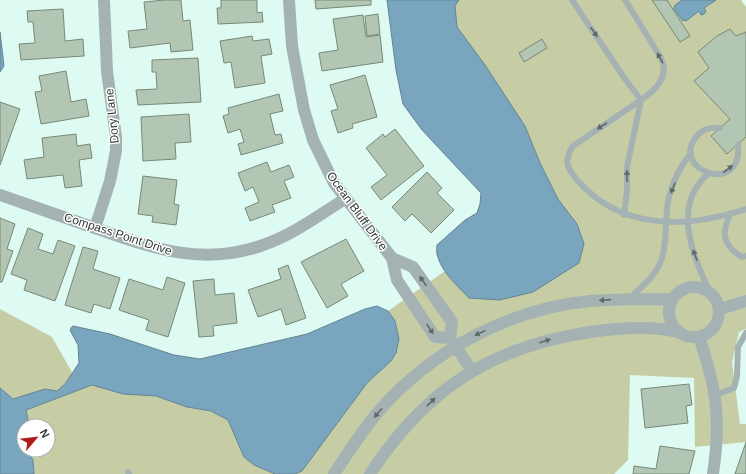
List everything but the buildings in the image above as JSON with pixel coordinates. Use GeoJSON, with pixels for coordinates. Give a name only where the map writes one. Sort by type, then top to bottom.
{"type":"FeatureCollection","features":[{"type":"Feature","properties":{"kind":"street","name":"Dory Lane"},"geometry":{"type":"LineString","coordinates":[[95,228],[110,181],[116,151],[107,71],[104,0]]}},
{"type":"Feature","properties":{"kind":"street","name":"Ocean Bluff Drive"},"geometry":{"type":"LineString","coordinates":[[290,0],[292,46],[304,110],[313,140],[325,167],[345,199],[392,258],[397,280],[435,337],[453,342],[452,322],[413,267],[392,258]]}},
{"type":"Feature","properties":{"kind":"street","name":"Compass Point Drive"},"geometry":{"type":"LineString","coordinates":[[0,195],[165,251],[184,254],[218,255],[248,250],[278,239],[345,199]]}},
{"type":"Feature","properties":{"kind":"street"},"geometry":{"type":"LineString","coordinates":[[370,474],[384,453],[413,419],[439,395],[472,371],[514,352],[569,335],[603,330],[634,328],[668,330],[678,332],[692,338],[699,337],[712,330],[717,324],[720,309],[714,296],[709,291],[702,287],[693,286],[684,288],[672,299],[669,308],[669,317],[678,332]]}},
{"type":"Feature","properties":{"kind":"street"},"geometry":{"type":"LineString","coordinates":[[415,307],[432,295]]}},
{"type":"Feature","properties":{"kind":"street"},"geometry":{"type":"LineString","coordinates":[[334,474],[358,437],[378,412],[453,342],[490,328],[556,307],[589,301],[672,299]]}},
{"type":"Feature","properties":{"kind":"street"},"geometry":{"type":"LineString","coordinates":[[720,309],[746,301]]}},
{"type":"Feature","properties":{"kind":"street"},"geometry":{"type":"LineString","coordinates":[[699,337],[715,395],[718,428],[712,474]]}},
{"type":"Feature","properties":{"kind":"street"},"geometry":{"type":"LineString","coordinates":[[453,342],[472,371]]}},
{"type":"Feature","properties":{"kind":"lane"},"geometry":{"type":"LineString","coordinates":[[572,0],[625,79],[641,100],[627,167],[627,191],[624,215]]}},
{"type":"Feature","properties":{"kind":"lane"},"geometry":{"type":"LineString","coordinates":[[625,0],[665,65],[665,72],[653,92],[573,146],[567,155],[568,169],[587,191],[624,215],[668,222],[688,223],[746,209]]}},
{"type":"Feature","properties":{"kind":"lane"},"geometry":{"type":"LineString","coordinates":[[628,299],[650,280],[662,258],[668,222],[669,197],[682,166],[691,154],[694,139],[705,129],[720,128]]}},
{"type":"Feature","properties":{"kind":"lane"},"geometry":{"type":"LineString","coordinates":[[691,154],[697,166],[708,174],[716,175],[730,169],[738,157],[738,145]]}},
{"type":"Feature","properties":{"kind":"lane"},"geometry":{"type":"LineString","coordinates":[[708,174],[699,182],[690,199],[688,223],[693,249],[709,291]]}},
{"type":"Feature","properties":{"kind":"lane"},"geometry":{"type":"LineString","coordinates":[[730,214],[724,228],[725,238],[736,253],[742,257],[746,256]]}},
{"type":"Feature","properties":{"kind":"lane"},"geometry":{"type":"LineString","coordinates":[[715,395],[734,388],[737,376],[738,346],[746,333]]}},
{"type":"Feature","properties":{"kind":"green space"},"geometry":{"type":"Polygon","coordinates":[[[387,0],[741,0],[746,7],[746,329],[739,332],[732,362],[740,424],[746,424],[746,442],[695,447],[694,378],[630,375],[628,460],[614,474],[0,474],[0,309],[52,337],[73,374],[78,366],[80,352],[78,343],[70,331],[70,327],[73,326],[110,334],[174,355],[200,359],[307,334],[372,307],[377,306],[388,311],[445,271],[436,254],[437,245],[465,220],[477,213],[481,193],[422,130],[403,104],[396,70],[387,0]]]}},
{"type":"Feature","properties":{"kind":"water"},"geometry":{"type":"Polygon","coordinates":[[[387,0],[459,0],[455,6],[457,27],[485,65],[525,126],[540,163],[558,199],[577,224],[584,244],[579,263],[533,292],[500,300],[469,298],[452,281],[442,267],[437,253],[437,245],[465,220],[477,213],[481,193],[422,130],[403,104],[396,70],[387,0]]]}},
{"type":"Feature","properties":{"kind":"water"},"geometry":{"type":"Polygon","coordinates":[[[682,0],[716,0],[704,8],[706,11],[704,14],[701,15],[699,11],[686,21],[682,20],[674,9],[675,5],[682,0]]]}},
{"type":"Feature","properties":{"kind":"water"},"geometry":{"type":"Polygon","coordinates":[[[0,32],[4,66],[0,72],[0,32]]]}},
{"type":"Feature","properties":{"kind":"water"},"geometry":{"type":"Polygon","coordinates":[[[377,306],[388,311],[395,321],[399,339],[396,353],[391,361],[367,383],[302,471],[295,474],[275,474],[254,465],[244,457],[228,420],[211,411],[187,407],[156,396],[123,394],[92,385],[26,410],[28,418],[16,418],[16,458],[32,458],[34,474],[0,474],[0,388],[13,399],[45,389],[57,391],[65,384],[79,363],[78,345],[70,330],[73,326],[110,334],[174,355],[200,359],[307,334],[365,309],[377,306]]]}}]}
